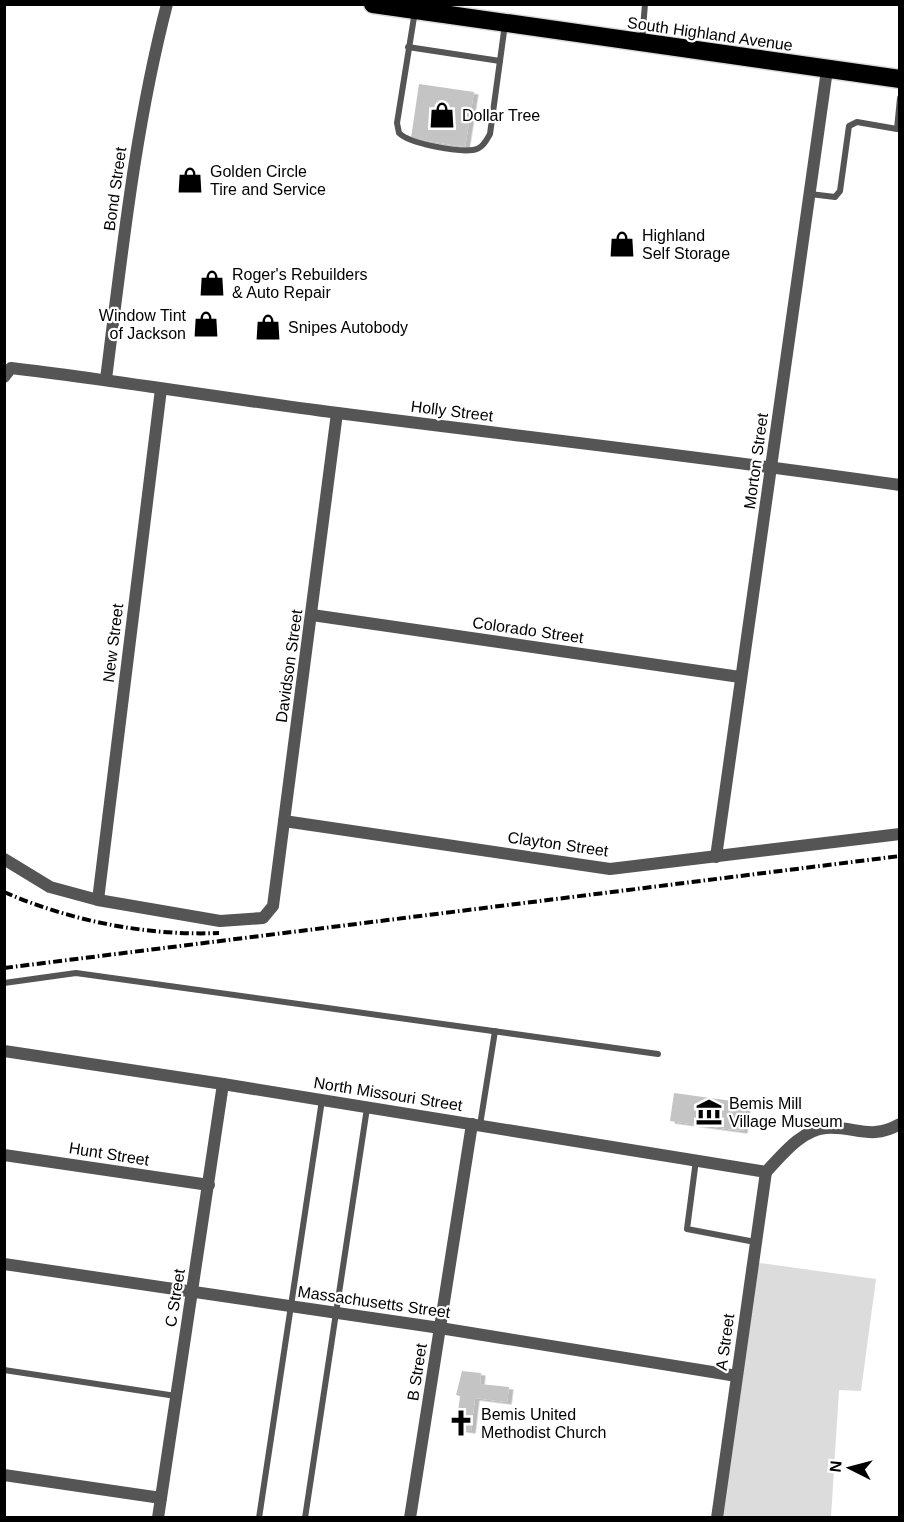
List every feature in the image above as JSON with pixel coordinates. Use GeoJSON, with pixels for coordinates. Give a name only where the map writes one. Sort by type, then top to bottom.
{"type":"FeatureCollection","features":[{"type":"Feature","properties":{"kind":"highway","name":"South Highland Avenue"},"geometry":{"type":"LineString","coordinates":[[373,4],[415,11],[454,10],[505,24],[900,79]]}},
{"type":"Feature","properties":{"kind":"street","name":"Bond Street"},"geometry":{"type":"LineString","coordinates":[[106,379],[136,154],[155,49],[167,4]]}},
{"type":"Feature","properties":{"kind":"street","name":"Morton Street"},"geometry":{"type":"LineString","coordinates":[[716,857],[827,70]]}},
{"type":"Feature","properties":{"kind":"street","name":"Holly Street"},"geometry":{"type":"LineString","coordinates":[[4,377],[11,368],[106,379],[161,389],[337,413],[772,466],[900,485]]}},
{"type":"Feature","properties":{"kind":"street","name":"New Street"},"geometry":{"type":"LineString","coordinates":[[98,900],[161,389]]}},
{"type":"Feature","properties":{"kind":"street","name":"Davidson Street"},"geometry":{"type":"LineString","coordinates":[[98,900],[220,921],[262,918],[273,906],[337,413]]}},
{"type":"Feature","properties":{"kind":"street","name":"Colorado Street"},"geometry":{"type":"LineString","coordinates":[[312,615],[740,677]]}},
{"type":"Feature","properties":{"kind":"street","name":"Clayton Street"},"geometry":{"type":"LineString","coordinates":[[284,821],[610,869],[900,834]]}},
{"type":"Feature","properties":{"kind":"street"},"geometry":{"type":"LineString","coordinates":[[4,859],[50,887],[98,900]]}},
{"type":"Feature","properties":{"kind":"street","name":"North Missouri Street"},"geometry":{"type":"LineString","coordinates":[[4,1051],[224,1084],[766,1172]]}},
{"type":"Feature","properties":{"kind":"street","name":"C Street"},"geometry":{"type":"LineString","coordinates":[[158,1518],[224,1084]]}},
{"type":"Feature","properties":{"kind":"street"},"geometry":{"type":"LineString","coordinates":[[884,1133],[900,1124]]}},
{"type":"Feature","properties":{"kind":"street","name":"B Street"},"geometry":{"type":"LineString","coordinates":[[410,1518],[440,1328],[476,1125]]}},
{"type":"Feature","properties":{"kind":"street"},"geometry":{"type":"LineString","coordinates":[[766,1172],[794,1142],[824,1128],[900,1136]]}},
{"type":"Feature","properties":{"kind":"street","name":"Hunt Street"},"geometry":{"type":"LineString","coordinates":[[4,1155],[208,1185]]}},
{"type":"Feature","properties":{"kind":"street","name":"A Street"},"geometry":{"type":"LineString","coordinates":[[717,1518],[766,1172]]}},
{"type":"Feature","properties":{"kind":"street","name":"Massachusetts Street"},"geometry":{"type":"LineString","coordinates":[[4,1264],[440,1328],[737,1376]]}},
{"type":"Feature","properties":{"kind":"street"},"geometry":{"type":"LineString","coordinates":[[4,1475],[161,1498]]}},
{"type":"Feature","properties":{"kind":"lane"},"geometry":{"type":"LineString","coordinates":[[641,43],[645,4]]}},
{"type":"Feature","properties":{"kind":"lane"},"geometry":{"type":"LineString","coordinates":[[415,11],[397,123],[399,133],[416,144],[475,151],[485,144],[490,134],[505,24]]}},
{"type":"Feature","properties":{"kind":"lane"},"geometry":{"type":"LineString","coordinates":[[408,47],[500,61]]}},
{"type":"Feature","properties":{"kind":"lane"},"geometry":{"type":"LineString","coordinates":[[810,194],[835,197],[840,191],[849,126],[857,122],[898,129],[900,98]]}},
{"type":"Feature","properties":{"kind":"lane"},"geometry":{"type":"LineString","coordinates":[[4,982],[76,973],[658,1054]]}},
{"type":"Feature","properties":{"kind":"lane"},"geometry":{"type":"LineString","coordinates":[[476,1125],[495,1031]]}},
{"type":"Feature","properties":{"kind":"lane"},"geometry":{"type":"LineString","coordinates":[[259,1518],[322,1100]]}},
{"type":"Feature","properties":{"kind":"lane"},"geometry":{"type":"LineString","coordinates":[[305,1518],[367,1107]]}},
{"type":"Feature","properties":{"kind":"lane"},"geometry":{"type":"LineString","coordinates":[[696,1161],[687,1229],[755,1242]]}},
{"type":"Feature","properties":{"kind":"lane"},"geometry":{"type":"LineString","coordinates":[[4,1370],[177,1396]]}},
{"type":"Feature","properties":{"kind":"shaded area"},"geometry":{"type":"Polygon","coordinates":[[[752,1262],[876,1279],[861,1391],[839,1390],[831,1517],[717,1518],[752,1262]]]}},
{"type":"Feature","properties":{"kind":"building","name":"Dollar Tree"},"geometry":{"type":"Polygon","coordinates":[[[419,84],[474,92],[465,147],[411,138],[419,84]]]}},
{"type":"Feature","properties":{"kind":"building","name":"Bemis Mill Village Museum"},"geometry":{"type":"Polygon","coordinates":[[[674,1093],[747,1103],[743,1131],[670,1121],[674,1093]]]}},
{"type":"Feature","properties":{"kind":"building"},"geometry":{"type":"Polygon","coordinates":[[[462,1371],[481,1373],[480,1384],[509,1387],[507,1402],[475,1398],[471,1431],[456,1429],[460,1396],[456,1395],[462,1371]]]}},
{"type":"Feature","properties":{"kind":"railway"},"geometry":{"type":"LineString","coordinates":[[4,968],[900,856]]}},
{"type":"Feature","properties":{"kind":"railway"},"geometry":{"type":"LineString","coordinates":[[4,892],[82,919],[164,932],[219,933]]}},
{"type":"Feature","properties":{"kind":"place","name":"Dollar Tree"},"geometry":{"type":"Point","coordinates":[442,115]}},
{"type":"Feature","properties":{"kind":"place","name":"Golden Circle Tire and Service"},"geometry":{"type":"Point","coordinates":[190,180]}},
{"type":"Feature","properties":{"kind":"place","name":"Highland Self Storage"},"geometry":{"type":"Point","coordinates":[622,244]}},
{"type":"Feature","properties":{"kind":"place","name":"Roger's Rebuilders & Auto Repair"},"geometry":{"type":"Point","coordinates":[212,283]}},
{"type":"Feature","properties":{"kind":"place","name":"Window Tint of Jackson"},"geometry":{"type":"Point","coordinates":[206,324]}},
{"type":"Feature","properties":{"kind":"place","name":"Snipes Autobody"},"geometry":{"type":"Point","coordinates":[268,327]}},
{"type":"Feature","properties":{"kind":"place","name":"Bemis Mill Village Museum"},"geometry":{"type":"Point","coordinates":[709,1112]}},
{"type":"Feature","properties":{"kind":"place","name":"Bemis United Methodist Church"},"geometry":{"type":"Point","coordinates":[461,1423]}}]}
